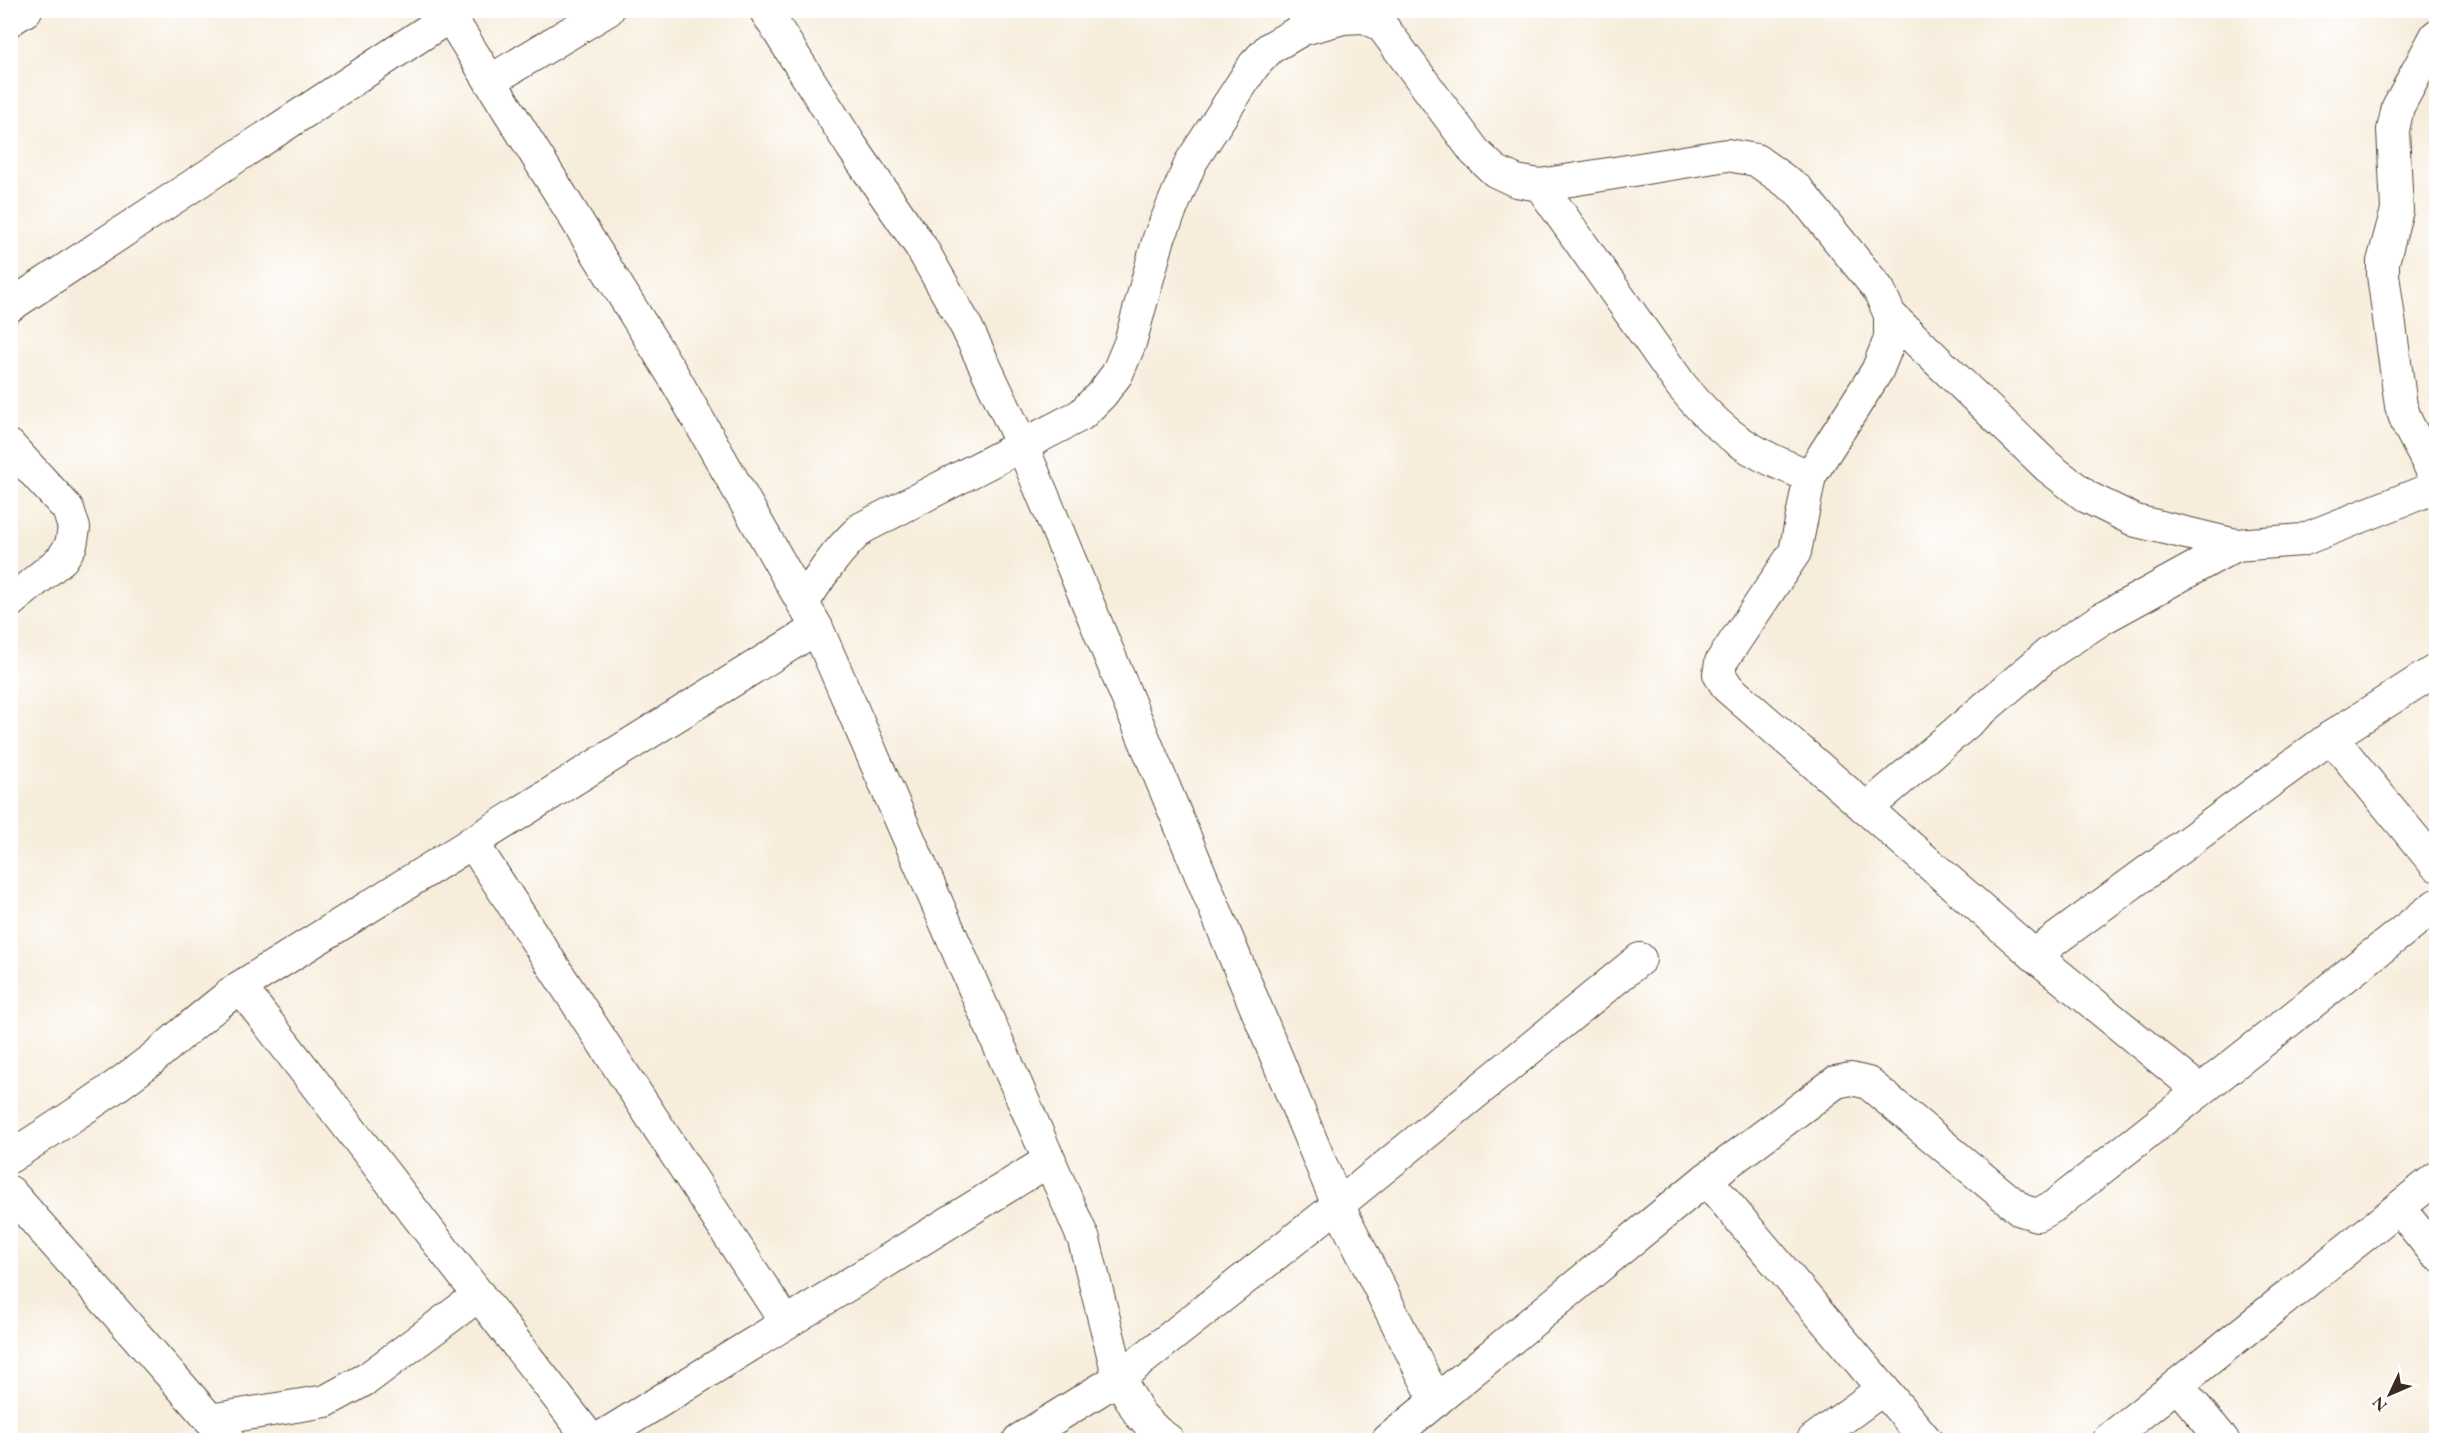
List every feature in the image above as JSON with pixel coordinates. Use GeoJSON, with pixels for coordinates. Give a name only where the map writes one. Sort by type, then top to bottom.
{"type":"FeatureCollection","features":[{"type":"Feature","properties":{"kind":"street"},"geometry":{"type":"LineString","coordinates":[[10,20],[26,10]]}},
{"type":"Feature","properties":{"kind":"street"},"geometry":{"type":"LineString","coordinates":[[490,81],[608,10]]}},
{"type":"Feature","properties":{"kind":"street"},"geometry":{"type":"LineString","coordinates":[[765,10],[852,147],[921,248],[966,326],[1022,445],[1338,1205],[1436,1401]]}},
{"type":"Feature","properties":{"kind":"street"},"geometry":{"type":"LineString","coordinates":[[10,306],[448,13],[674,377],[810,616],[1084,1240],[1119,1378],[1140,1415],[1156,1432],[1168,1440]]}},
{"type":"Feature","properties":{"kind":"street"},"geometry":{"type":"LineString","coordinates":[[10,1157],[124,1080],[240,987],[472,842],[810,616],[831,561],[862,528],[1081,415],[1102,394],[1117,374],[1130,343],[1159,238],[1191,162],[1254,65],[1270,48],[1302,29],[1343,18],[1365,17],[1382,26],[1475,152],[1495,171],[1516,181],[1540,185],[1727,155],[1756,160],[1798,190],[1879,290],[1890,315],[2048,467],[2087,497],[2136,521],[2236,545],[2302,540],[2436,487]]}},
{"type":"Feature","properties":{"kind":"street"},"geometry":{"type":"LineString","coordinates":[[2436,36],[2398,107],[2395,118],[2393,130],[2397,210],[2383,262],[2401,406],[2436,478]]}},
{"type":"Feature","properties":{"kind":"street"},"geometry":{"type":"LineString","coordinates":[[1540,185],[1681,385],[1701,409],[1732,438],[1771,461],[1810,476]]}},
{"type":"Feature","properties":{"kind":"street"},"geometry":{"type":"LineString","coordinates":[[1890,315],[1890,339],[1877,371],[1810,476],[1795,552],[1721,662],[1719,674],[1728,688],[2034,955],[2200,1091]]}},
{"type":"Feature","properties":{"kind":"street"},"geometry":{"type":"LineString","coordinates":[[10,446],[68,508],[74,528],[71,545],[62,559],[10,602]]}},
{"type":"Feature","properties":{"kind":"street"},"geometry":{"type":"LineString","coordinates":[[1866,809],[2048,654],[2103,618],[2236,545]]}},
{"type":"Feature","properties":{"kind":"street"},"geometry":{"type":"LineString","coordinates":[[2034,955],[2331,737],[2436,670]]}},
{"type":"Feature","properties":{"kind":"street"},"geometry":{"type":"LineString","coordinates":[[2331,737],[2436,865]]}},
{"type":"Feature","properties":{"kind":"street"},"geometry":{"type":"LineString","coordinates":[[472,842],[786,1323]]}},
{"type":"Feature","properties":{"kind":"street"},"geometry":{"type":"LineString","coordinates":[[1388,1440],[1707,1179],[1836,1083],[1851,1079],[1868,1083],[2021,1210],[2037,1215],[2054,1206],[2436,905]]}},
{"type":"Feature","properties":{"kind":"street"},"geometry":{"type":"LineString","coordinates":[[1019,1440],[1119,1378],[1338,1205],[1640,959]]}},
{"type":"Feature","properties":{"kind":"street"},"geometry":{"type":"LineString","coordinates":[[240,987],[591,1440]]}},
{"type":"Feature","properties":{"kind":"street"},"geometry":{"type":"LineString","coordinates":[[597,1440],[1050,1160]]}},
{"type":"Feature","properties":{"kind":"street"},"geometry":{"type":"LineString","coordinates":[[2108,1440],[2436,1178]]}},
{"type":"Feature","properties":{"kind":"street"},"geometry":{"type":"LineString","coordinates":[[1707,1179],[1926,1440]]}},
{"type":"Feature","properties":{"kind":"street"},"geometry":{"type":"LineString","coordinates":[[10,1192],[219,1430],[326,1401],[368,1378],[479,1295]]}},
{"type":"Feature","properties":{"kind":"street"},"geometry":{"type":"LineString","coordinates":[[2399,1208],[2436,1254]]}},
{"type":"Feature","properties":{"kind":"street"},"geometry":{"type":"LineString","coordinates":[[2177,1384],[2223,1440]]}},
{"type":"Feature","properties":{"kind":"street"},"geometry":{"type":"LineString","coordinates":[[1813,1440],[1883,1389]]}}]}
